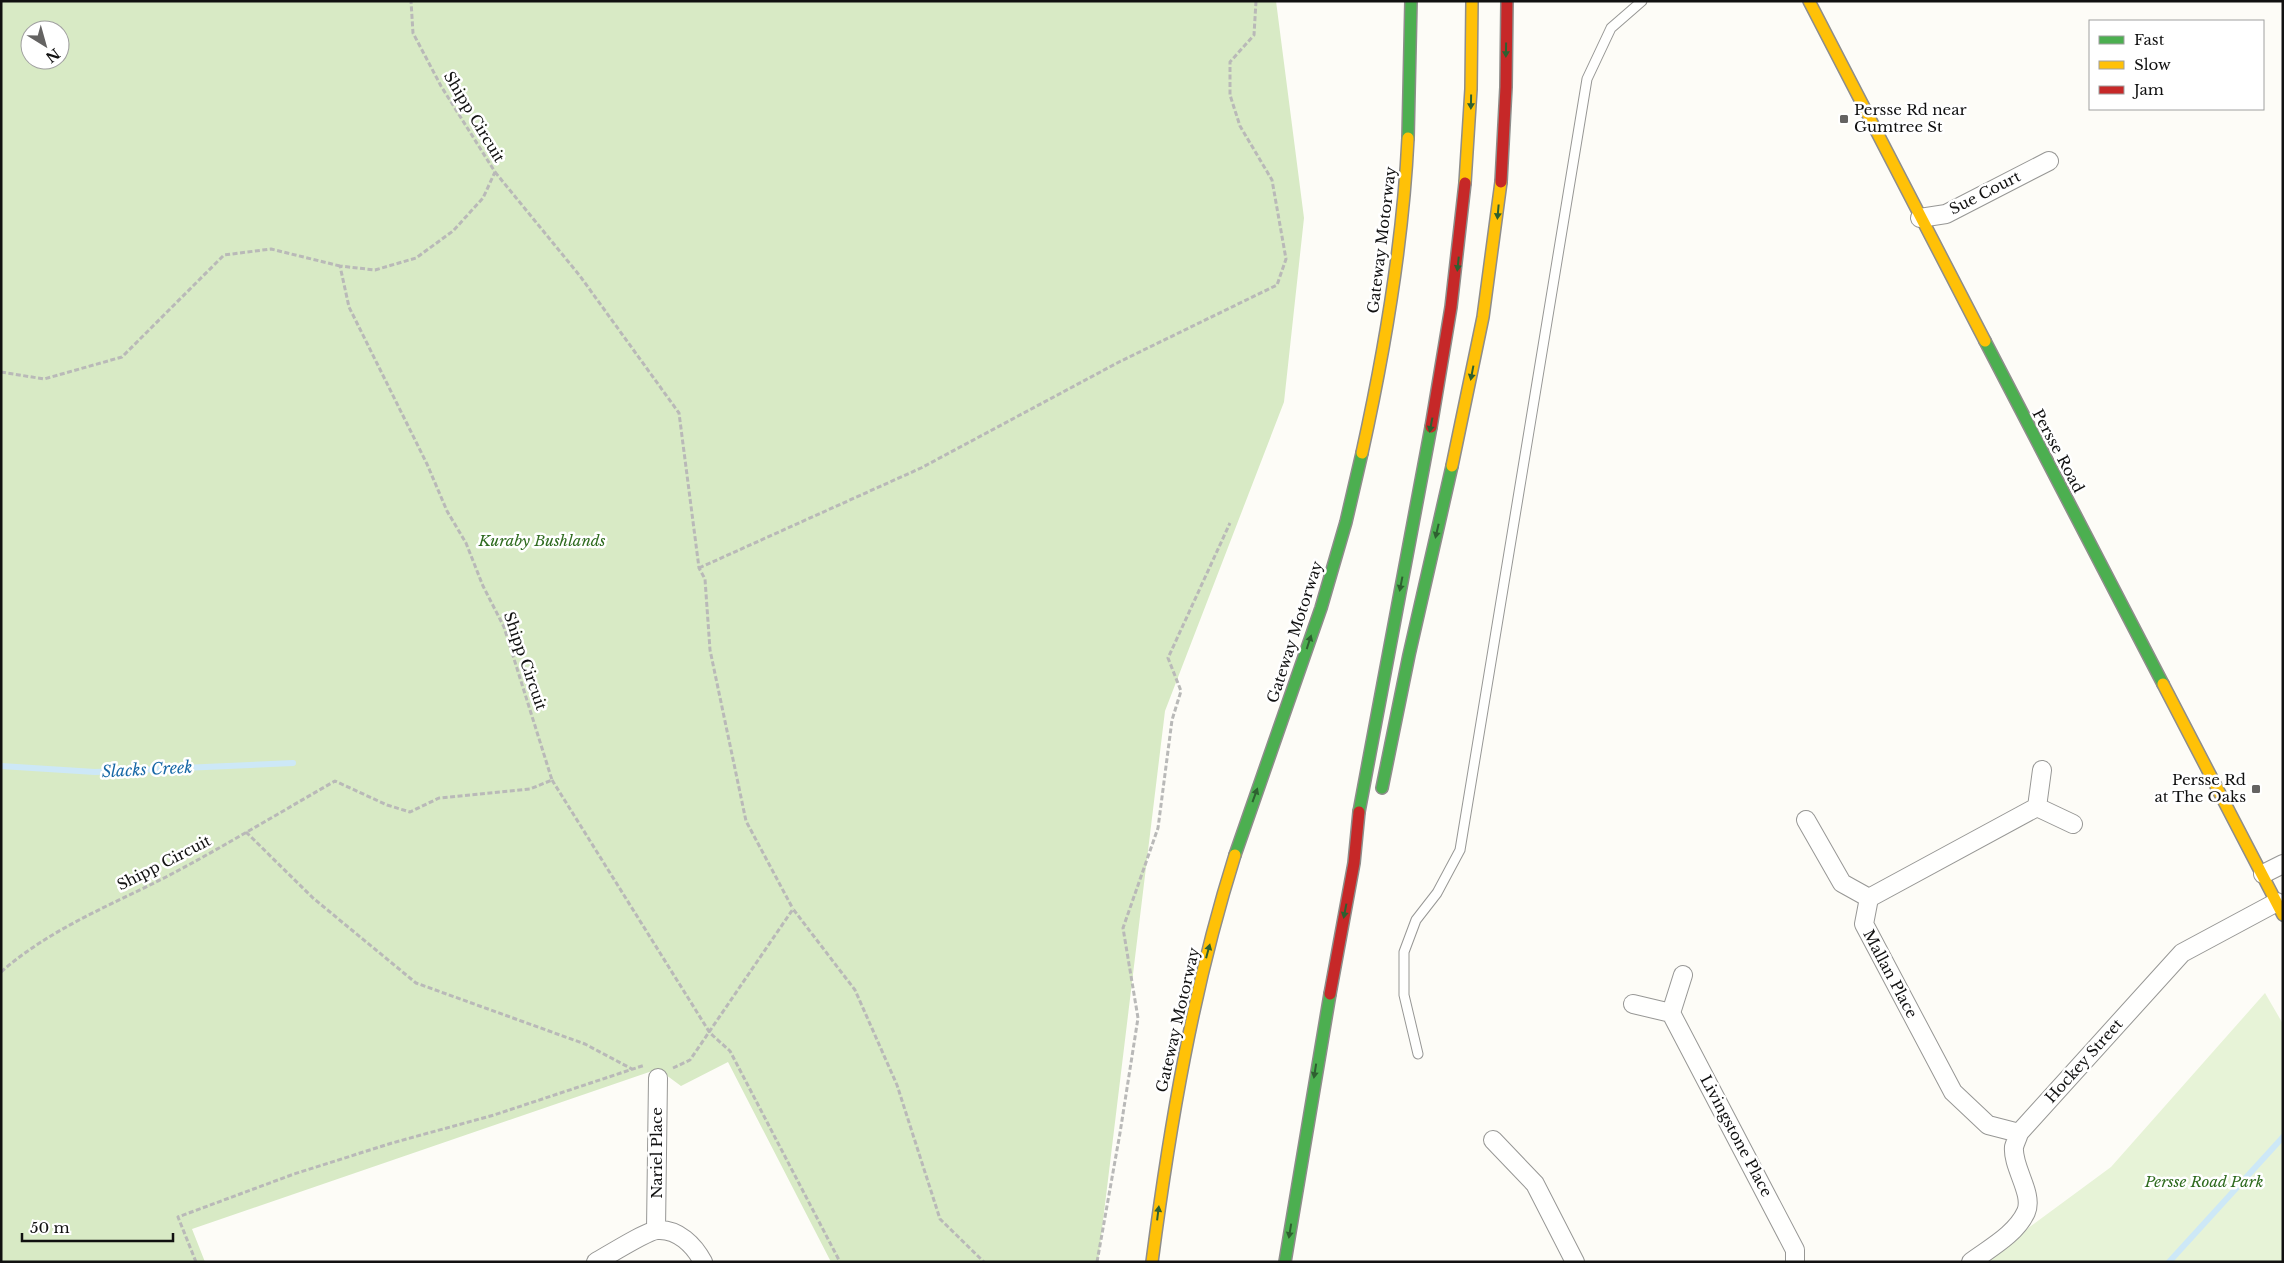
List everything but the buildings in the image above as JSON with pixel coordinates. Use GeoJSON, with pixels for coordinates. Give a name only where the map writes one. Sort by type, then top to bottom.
{"type":"FeatureCollection","features":[{"type":"Feature","properties":{"kind":"main road","name":"Gateway Motorway"},"geometry":{"type":"LineString","coordinates":[[1152,1262],[1162,1178],[1178,1077],[1203,972],[1222,900],[1252,805],[1333,568],[1378,378],[1403,207],[1409,123],[1411,1]]}},
{"type":"Feature","properties":{"kind":"main road"},"geometry":{"type":"LineString","coordinates":[[1285,1262],[1318,1056],[1354,863],[1360,804],[1445,350],[1457,275],[1471,116],[1472,1]]}},
{"type":"Feature","properties":{"kind":"main road"},"geometry":{"type":"LineString","coordinates":[[1380,796],[1416,620],[1466,408],[1488,285],[1496,230],[1502,159],[1507,1]]}},
{"type":"Feature","properties":{"kind":"main road","name":"Persse Road"},"geometry":{"type":"LineString","coordinates":[[1809,1],[2280,908]]}},
{"type":"Feature","properties":{"kind":"main road"},"geometry":{"type":"LineString","coordinates":[[1354,863],[1370,821]]}},
{"type":"Feature","properties":{"kind":"street","name":"Sue Court"},"geometry":{"type":"LineString","coordinates":[[1920,218],[1946,214],[2049,161]]}},
{"type":"Feature","properties":{"kind":"street"},"geometry":{"type":"LineString","coordinates":[[2037,807],[2042,770]]}},
{"type":"Feature","properties":{"kind":"street"},"geometry":{"type":"LineString","coordinates":[[2037,807],[2073,824]]}},
{"type":"Feature","properties":{"kind":"street"},"geometry":{"type":"LineString","coordinates":[[1806,820],[1842,884],[1869,898],[2037,807]]}},
{"type":"Feature","properties":{"kind":"street"},"geometry":{"type":"LineString","coordinates":[[2263,874],[2283,864]]}},
{"type":"Feature","properties":{"kind":"street","name":"Mallan Place"},"geometry":{"type":"LineString","coordinates":[[1869,898],[1864,924],[1952,1092],[1988,1125],[2019,1133]]}},
{"type":"Feature","properties":{"kind":"street","name":"Hockey Street"},"geometry":{"type":"LineString","coordinates":[[2019,1133],[2182,953],[2280,908]]}},
{"type":"Feature","properties":{"kind":"street"},"geometry":{"type":"LineString","coordinates":[[1633,1004],[1671,1012],[1683,975]]}},
{"type":"Feature","properties":{"kind":"street","name":"Livingstone Place"},"geometry":{"type":"LineString","coordinates":[[1671,1012],[1795,1250],[1794,1262]]}},
{"type":"Feature","properties":{"kind":"street","name":"Nariel Place"},"geometry":{"type":"LineString","coordinates":[[656,1229],[658,1078]]}},
{"type":"Feature","properties":{"kind":"street"},"geometry":{"type":"LineString","coordinates":[[1971,1262],[2014,1229],[2027,1211],[2026,1193],[2017,1167],[2014,1148],[2019,1133]]}},
{"type":"Feature","properties":{"kind":"street"},"geometry":{"type":"LineString","coordinates":[[1493,1140],[1535,1184],[1576,1262]]}},
{"type":"Feature","properties":{"kind":"street"},"geometry":{"type":"LineString","coordinates":[[596,1262],[656,1229],[679,1234],[698,1251],[702,1262]]}},
{"type":"Feature","properties":{"kind":"lane"},"geometry":{"type":"LineString","coordinates":[[1418,1054],[1404,995],[1404,952],[1416,920],[1437,893],[1460,850],[1587,79],[1611,28],[1642,1]]}},
{"type":"Feature","properties":{"kind":"path","name":"Shipp Circuit"},"geometry":{"type":"LineString","coordinates":[[1,972],[23,953],[86,915],[164,878],[335,781],[410,812],[439,798],[530,789],[552,780],[504,627],[483,586],[466,543],[447,511],[428,464],[349,307],[340,266],[375,270],[416,258],[453,231],[483,198],[495,172],[441,86],[413,33],[411,1]]}},
{"type":"Feature","properties":{"kind":"path"},"geometry":{"type":"LineString","coordinates":[[699,568],[921,468],[1119,362],[1277,285],[1286,259],[1272,180],[1240,126],[1230,95],[1230,62],[1254,35],[1256,1]]}},
{"type":"Feature","properties":{"kind":"path"},"geometry":{"type":"LineString","coordinates":[[495,172],[580,276],[679,413],[699,568],[705,579],[710,650],[746,821],[793,909],[855,990],[897,1084],[940,1219],[984,1262]]}},
{"type":"Feature","properties":{"kind":"path"},"geometry":{"type":"LineString","coordinates":[[1,372],[44,379],[122,357],[224,255],[271,250],[340,266]]}},
{"type":"Feature","properties":{"kind":"path"},"geometry":{"type":"LineString","coordinates":[[1097,1262],[1138,1018],[1123,928],[1158,828],[1172,720],[1181,691],[1168,658],[1230,523]]}},
{"type":"Feature","properties":{"kind":"path"},"geometry":{"type":"LineString","coordinates":[[552,780],[710,1033],[730,1051],[840,1262]]}},
{"type":"Feature","properties":{"kind":"path"},"geometry":{"type":"LineString","coordinates":[[246,832],[313,898],[416,983],[585,1044],[632,1069]]}},
{"type":"Feature","properties":{"kind":"path"},"geometry":{"type":"LineString","coordinates":[[196,1262],[178,1217],[294,1174],[392,1143],[494,1115],[611,1078],[632,1069],[650,1064],[658,1078],[677,1065],[690,1060],[793,909]]}},
{"type":"Feature","properties":{"kind":"green space","name":"Kuraby Bushlands"},"geometry":{"type":"Polygon","coordinates":[[[1,1],[1276,1],[1304,218],[1284,402],[1165,711],[1098,1262],[831,1262],[728,1062],[681,1086],[658,1069],[192,1229],[205,1262],[1,1262],[1,1]]]}},
{"type":"Feature","properties":{"kind":"green space","name":"Persse Road Park"},"geometry":{"type":"Polygon","coordinates":[[[2265,993],[2283,1024],[2283,1262],[1982,1262],[2111,1167],[2265,993]]]}},
{"type":"Feature","properties":{"kind":"waterway","name":"Slacks Creek"},"geometry":{"type":"LineString","coordinates":[[1,766],[95,772],[293,763]]}},
{"type":"Feature","properties":{"kind":"waterway"},"geometry":{"type":"LineString","coordinates":[[2169,1262],[2283,1137]]}},
{"type":"Feature","properties":{"kind":"traffic: fast"},"geometry":{"type":"LineString","coordinates":[[1408,138],[1411,1]]}},
{"type":"Feature","properties":{"kind":"traffic: fast"},"geometry":{"type":"LineString","coordinates":[[1985,341],[2163,684]]}},
{"type":"Feature","properties":{"kind":"traffic: fast"},"geometry":{"type":"LineString","coordinates":[[1359,812],[1431,427]]}},
{"type":"Feature","properties":{"kind":"traffic: fast"},"geometry":{"type":"LineString","coordinates":[[1235,855],[1321,608],[1346,522],[1362,453]]}},
{"type":"Feature","properties":{"kind":"traffic: fast"},"geometry":{"type":"LineString","coordinates":[[1382,788],[1409,655],[1452,466]]}},
{"type":"Feature","properties":{"kind":"traffic: fast"},"geometry":{"type":"LineString","coordinates":[[1285,1262],[1330,994]]}},
{"type":"Feature","properties":{"kind":"traffic: slow"},"geometry":{"type":"LineString","coordinates":[[1465,183],[1471,89],[1472,1]]}},
{"type":"Feature","properties":{"kind":"traffic: slow"},"geometry":{"type":"LineString","coordinates":[[1809,1],[1985,341]]}},
{"type":"Feature","properties":{"kind":"traffic: slow"},"geometry":{"type":"LineString","coordinates":[[1362,453],[1392,296],[1406,178],[1408,138]]}},
{"type":"Feature","properties":{"kind":"traffic: slow"},"geometry":{"type":"LineString","coordinates":[[1452,466],[1483,317],[1501,182]]}},
{"type":"Feature","properties":{"kind":"traffic: slow"},"geometry":{"type":"LineString","coordinates":[[2163,684],[2283,915]]}},
{"type":"Feature","properties":{"kind":"traffic: slow"},"geometry":{"type":"LineString","coordinates":[[1152,1262],[1184,1057],[1207,955],[1235,855]]}},
{"type":"Feature","properties":{"kind":"traffic: jam"},"geometry":{"type":"LineString","coordinates":[[1501,182],[1506,87],[1507,1]]}},
{"type":"Feature","properties":{"kind":"traffic: jam"},"geometry":{"type":"LineString","coordinates":[[1431,427],[1451,307],[1465,183]]}},
{"type":"Feature","properties":{"kind":"traffic: jam"},"geometry":{"type":"LineString","coordinates":[[1330,994],[1354,863],[1359,812]]}},
{"type":"Feature","properties":{"kind":"place","name":"Persse Rd near Gumtree St"},"geometry":{"type":"Point","coordinates":[1844,119]}},
{"type":"Feature","properties":{"kind":"place","name":"Persse Rd at The Oaks"},"geometry":{"type":"Point","coordinates":[2256,789]}}]}
